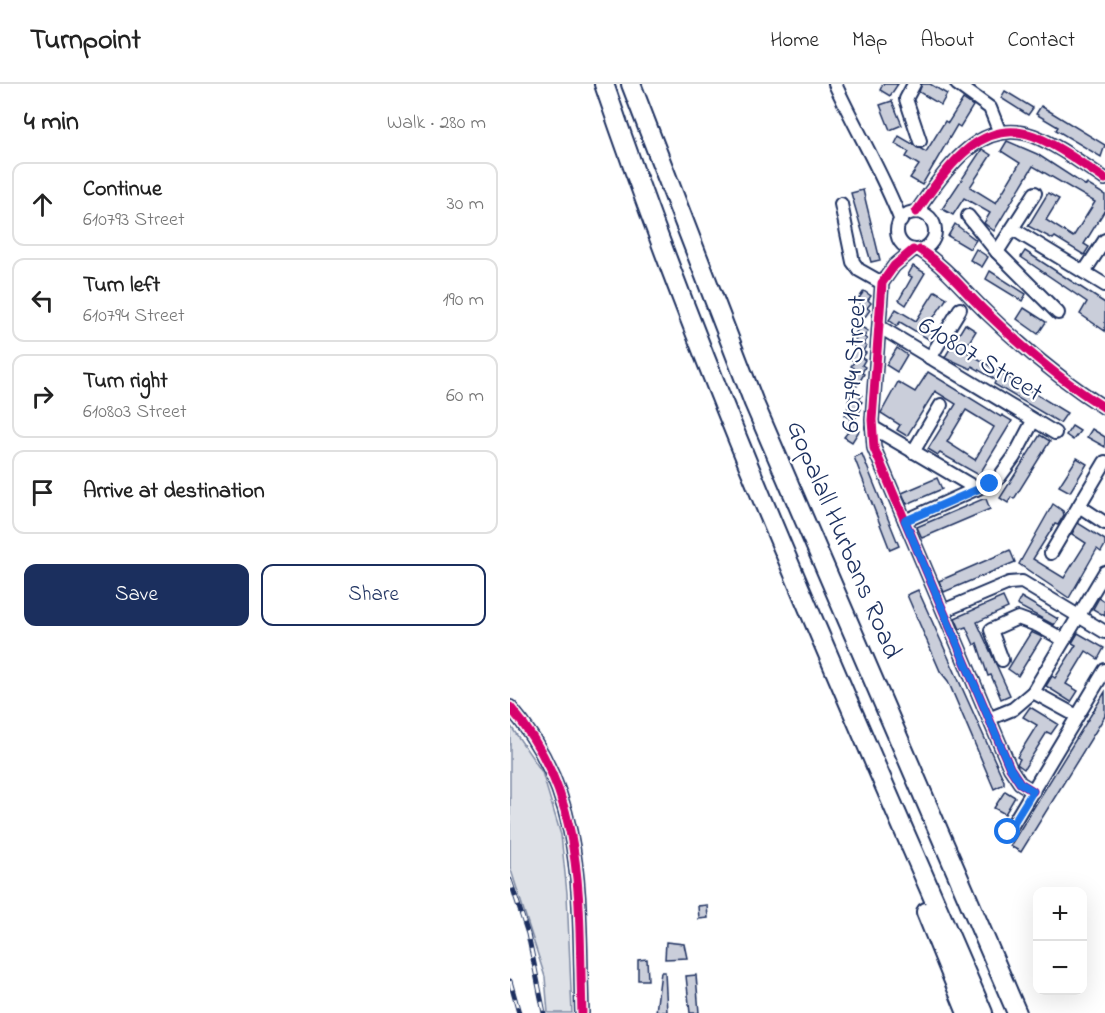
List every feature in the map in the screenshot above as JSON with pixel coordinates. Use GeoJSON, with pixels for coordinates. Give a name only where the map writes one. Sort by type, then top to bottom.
{"type":"FeatureCollection","features":[{"type":"Feature","properties":{"kind":"highway"},"geometry":{"type":"LineString","coordinates":[[604,84],[659,241],[711,376],[983,1013]]}},
{"type":"Feature","properties":{"kind":"highway","name":"Gopalall Hurbans Road"},"geometry":{"type":"LineString","coordinates":[[631,84],[758,413],[1017,1013]]}},
{"type":"Feature","properties":{"kind":"highway"},"geometry":{"type":"LineString","coordinates":[[894,808],[899,837],[967,1013]]}},
{"type":"Feature","properties":{"kind":"street"},"geometry":{"type":"LineString","coordinates":[[835,84],[873,164],[891,195],[909,216],[928,217]]}},
{"type":"Feature","properties":{"kind":"street"},"geometry":{"type":"LineString","coordinates":[[914,84],[906,99],[920,141]]}},
{"type":"Feature","properties":{"kind":"street"},"geometry":{"type":"LineString","coordinates":[[957,84],[990,108],[1000,133]]}},
{"type":"Feature","properties":{"kind":"street"},"geometry":{"type":"LineString","coordinates":[[894,266],[901,241],[898,233],[909,216],[965,150],[982,139],[1000,133],[1031,135],[1105,179]]}},
{"type":"Feature","properties":{"kind":"street"},"geometry":{"type":"LineString","coordinates":[[931,191],[928,217],[934,225],[934,238],[942,265]]}},
{"type":"Feature","properties":{"kind":"street"},"geometry":{"type":"LineString","coordinates":[[997,252],[1035,193]]}},
{"type":"Feature","properties":{"kind":"street"},"geometry":{"type":"LineString","coordinates":[[841,204],[853,262],[860,270],[882,283]]}},
{"type":"Feature","properties":{"kind":"street"},"geometry":{"type":"LineString","coordinates":[[968,216],[997,252],[1058,313]]}},
{"type":"Feature","properties":{"kind":"street"},"geometry":{"type":"LineString","coordinates":[[1013,229],[1105,285]]}},
{"type":"Feature","properties":{"kind":"street"},"geometry":{"type":"LineString","coordinates":[[894,266],[916,250],[928,246],[934,238]]}},
{"type":"Feature","properties":{"kind":"street"},"geometry":{"type":"LineString","coordinates":[[1084,272],[1105,240]]}},
{"type":"Feature","properties":{"kind":"street"},"geometry":{"type":"LineString","coordinates":[[901,241],[942,265],[1010,334],[1059,375],[1105,408]]}},
{"type":"Feature","properties":{"kind":"street","name":"610794 Street"},"geometry":{"type":"LineString","coordinates":[[894,266],[882,283],[872,427],[874,448],[991,718],[1010,768],[1020,783],[1033,791]]}},
{"type":"Feature","properties":{"kind":"street"},"geometry":{"type":"LineString","coordinates":[[930,358],[960,309]]}},
{"type":"Feature","properties":{"kind":"street","name":"610807 Street"},"geometry":{"type":"LineString","coordinates":[[880,327],[1055,433]]}},
{"type":"Feature","properties":{"kind":"street"},"geometry":{"type":"LineString","coordinates":[[913,452],[941,405]]}},
{"type":"Feature","properties":{"kind":"street"},"geometry":{"type":"LineString","coordinates":[[905,521],[998,479],[1005,472],[1033,421]]}},
{"type":"Feature","properties":{"kind":"street"},"geometry":{"type":"LineString","coordinates":[[872,427],[977,489]]}},
{"type":"Feature","properties":{"kind":"street"},"geometry":{"type":"LineString","coordinates":[[1051,553],[1105,462]]}},
{"type":"Feature","properties":{"kind":"street"},"geometry":{"type":"LineString","coordinates":[[1078,506],[1105,523]]}},
{"type":"Feature","properties":{"kind":"street"},"geometry":{"type":"LineString","coordinates":[[991,718],[1013,709],[1033,692],[1105,572]]}},
{"type":"Feature","properties":{"kind":"street"},"geometry":{"type":"LineString","coordinates":[[945,610],[1009,583],[1022,582],[1105,632]]}},
{"type":"Feature","properties":{"kind":"street"},"geometry":{"type":"LineString","coordinates":[[1002,660],[991,630],[1018,618],[1037,625],[1064,640]]}},
{"type":"Feature","properties":{"kind":"street"},"geometry":{"type":"LineString","coordinates":[[1008,832],[1105,670]]}},
{"type":"Feature","properties":{"kind":"street"},"geometry":{"type":"LineString","coordinates":[[1033,692],[1077,716]]}},
{"type":"Feature","properties":{"kind":"street"},"geometry":{"type":"LineString","coordinates":[[510,707],[536,741],[547,761],[566,807],[572,829],[582,1013]]}},
{"type":"Feature","properties":{"kind":"shaded area"},"geometry":{"type":"Polygon","coordinates":[[[510,725],[542,772],[561,835],[567,893],[572,1013],[548,1013],[545,977],[510,867],[510,725]]]}},
{"type":"Feature","properties":{"kind":"building"},"geometry":{"type":"Polygon","coordinates":[[[883,84],[898,84],[890,96],[880,90],[883,84]]]}},
{"type":"Feature","properties":{"kind":"building"},"geometry":{"type":"Polygon","coordinates":[[[922,84],[930,84],[947,94],[941,105],[919,92],[922,84]]]}},
{"type":"Feature","properties":{"kind":"building"},"geometry":{"type":"Polygon","coordinates":[[[1005,91],[1033,108],[1028,115],[1001,98],[1005,91]]]}},
{"type":"Feature","properties":{"kind":"building"},"geometry":{"type":"Polygon","coordinates":[[[963,99],[973,106],[960,127],[957,125],[922,185],[910,178],[919,165],[906,157],[909,152],[895,144],[899,136],[926,152],[945,121],[948,123],[963,99]]]}},
{"type":"Feature","properties":{"kind":"building"},"geometry":{"type":"Polygon","coordinates":[[[892,101],[902,125],[890,130],[880,105],[892,101]]]}},
{"type":"Feature","properties":{"kind":"building"},"geometry":{"type":"Polygon","coordinates":[[[1041,106],[1105,145],[1101,157],[1056,130],[1058,127],[1036,114],[1041,106]]]}},
{"type":"Feature","properties":{"kind":"building"},"geometry":{"type":"Polygon","coordinates":[[[1007,141],[1037,154],[1086,186],[1087,184],[1105,195],[1105,210],[1084,244],[1089,247],[1084,255],[1055,237],[1053,239],[1028,226],[1048,193],[1059,199],[1046,220],[1073,237],[1095,202],[1033,166],[994,231],[984,223],[990,213],[964,198],[953,215],[942,209],[982,149],[991,155],[970,187],[996,203],[1020,163],[1001,151],[1007,141]]]}},
{"type":"Feature","properties":{"kind":"building"},"geometry":{"type":"Polygon","coordinates":[[[863,190],[880,260],[871,262],[851,193],[863,190]]]}},
{"type":"Feature","properties":{"kind":"building"},"geometry":{"type":"Polygon","coordinates":[[[955,224],[976,240],[970,249],[948,236],[955,224]]]}},
{"type":"Feature","properties":{"kind":"building"},"geometry":{"type":"Polygon","coordinates":[[[976,249],[988,257],[982,267],[970,260],[976,249]]]}},
{"type":"Feature","properties":{"kind":"building"},"geometry":{"type":"Polygon","coordinates":[[[1025,251],[1105,303],[1105,331],[1080,314],[1087,302],[1021,257],[1025,251]]]}},
{"type":"Feature","properties":{"kind":"building"},"geometry":{"type":"Polygon","coordinates":[[[913,266],[925,273],[906,305],[899,300],[912,277],[908,275],[913,266]]]}},
{"type":"Feature","properties":{"kind":"building"},"geometry":{"type":"Polygon","coordinates":[[[990,271],[1026,294],[1022,301],[986,279],[990,271]]]}},
{"type":"Feature","properties":{"kind":"building"},"geometry":{"type":"Polygon","coordinates":[[[864,291],[871,296],[868,300],[871,303],[867,308],[870,310],[862,321],[855,316],[860,304],[857,301],[864,291]]]}},
{"type":"Feature","properties":{"kind":"building"},"geometry":{"type":"Polygon","coordinates":[[[935,291],[947,298],[927,327],[935,332],[930,340],[900,322],[897,326],[889,320],[896,309],[916,321],[935,291]]]}},
{"type":"Feature","properties":{"kind":"building"},"geometry":{"type":"Polygon","coordinates":[[[1024,308],[1046,322],[1038,334],[1017,319],[1024,308]]]}},
{"type":"Feature","properties":{"kind":"building"},"geometry":{"type":"Polygon","coordinates":[[[965,324],[976,331],[964,350],[1067,413],[1060,423],[994,384],[996,380],[972,366],[971,369],[945,357],[965,324]]]}},
{"type":"Feature","properties":{"kind":"building"},"geometry":{"type":"Polygon","coordinates":[[[860,326],[868,331],[864,337],[867,339],[863,344],[866,346],[863,351],[866,353],[862,358],[865,360],[862,365],[865,367],[862,373],[864,374],[857,386],[850,381],[854,368],[851,366],[855,361],[851,359],[855,347],[852,345],[856,339],[853,337],[860,326]]]}},
{"type":"Feature","properties":{"kind":"building"},"geometry":{"type":"Polygon","coordinates":[[[897,348],[907,355],[897,372],[886,365],[897,348]]]}},
{"type":"Feature","properties":{"kind":"building"},"geometry":{"type":"Polygon","coordinates":[[[928,372],[1001,417],[1002,415],[1012,421],[979,475],[940,453],[938,455],[928,449],[956,404],[935,391],[907,436],[897,430],[900,425],[881,413],[898,382],[915,392],[928,372]],[[966,410],[947,442],[975,460],[994,427],[966,410]]]}},
{"type":"Feature","properties":{"kind":"building"},"geometry":{"type":"Polygon","coordinates":[[[854,390],[862,395],[859,400],[862,402],[858,407],[861,409],[854,420],[859,424],[856,429],[859,431],[852,442],[844,437],[848,432],[845,430],[851,419],[845,415],[850,402],[848,401],[854,390]]]}},
{"type":"Feature","properties":{"kind":"building"},"geometry":{"type":"Polygon","coordinates":[[[1072,426],[1080,431],[1073,440],[1066,435],[1072,426]]]}},
{"type":"Feature","properties":{"kind":"building"},"geometry":{"type":"Polygon","coordinates":[[[1092,429],[1105,437],[1105,447],[1087,437],[1092,429]]]}},
{"type":"Feature","properties":{"kind":"building"},"geometry":{"type":"Polygon","coordinates":[[[1040,435],[1050,441],[1014,499],[1011,497],[1008,503],[1000,498],[1040,435]]]}},
{"type":"Feature","properties":{"kind":"building"},"geometry":{"type":"Polygon","coordinates":[[[862,454],[899,546],[890,550],[854,457],[862,454]]]}},
{"type":"Feature","properties":{"kind":"building"},"geometry":{"type":"Polygon","coordinates":[[[1077,458],[1087,464],[1070,492],[1059,486],[1077,458]]]}},
{"type":"Feature","properties":{"kind":"building"},"geometry":{"type":"Polygon","coordinates":[[[937,478],[942,489],[907,504],[902,493],[937,478]]]}},
{"type":"Feature","properties":{"kind":"building"},"geometry":{"type":"Polygon","coordinates":[[[986,499],[990,509],[922,538],[917,527],[986,499]]]}},
{"type":"Feature","properties":{"kind":"building"},"geometry":{"type":"Polygon","coordinates":[[[1053,504],[1063,511],[1064,515],[1058,525],[1055,524],[1033,559],[1064,578],[1086,543],[1072,534],[1078,523],[1105,540],[1101,552],[1097,549],[1069,598],[1019,564],[1053,504]]]}},
{"type":"Feature","properties":{"kind":"building"},"geometry":{"type":"Polygon","coordinates":[[[1010,550],[1015,562],[944,592],[939,581],[1010,550]]]}},
{"type":"Feature","properties":{"kind":"building"},"geometry":{"type":"Polygon","coordinates":[[[918,590],[1004,781],[1004,784],[994,789],[948,681],[940,671],[907,595],[918,590]]]}},
{"type":"Feature","properties":{"kind":"building"},"geometry":{"type":"Polygon","coordinates":[[[1003,597],[1008,608],[977,622],[1010,695],[1001,699],[991,675],[988,676],[977,643],[974,645],[966,627],[960,629],[955,618],[1003,597]]]}},
{"type":"Feature","properties":{"kind":"building"},"geometry":{"type":"Polygon","coordinates":[[[1021,597],[1058,619],[1054,625],[1017,605],[1021,597]]]}},
{"type":"Feature","properties":{"kind":"building"},"geometry":{"type":"Polygon","coordinates":[[[1099,598],[1105,602],[1105,616],[1093,609],[1099,598]]]}},
{"type":"Feature","properties":{"kind":"building"},"geometry":{"type":"Polygon","coordinates":[[[1031,632],[1042,637],[1018,676],[1008,669],[1031,632]]]}},
{"type":"Feature","properties":{"kind":"building"},"geometry":{"type":"Polygon","coordinates":[[[1078,633],[1104,648],[1098,659],[1086,651],[1066,684],[1078,691],[1071,702],[1046,686],[1052,676],[1055,678],[1076,645],[1072,643],[1078,633]]]}},
{"type":"Feature","properties":{"kind":"building"},"geometry":{"type":"Polygon","coordinates":[[[1105,692],[1105,716],[1021,852],[1010,846],[1105,692]]]}},
{"type":"Feature","properties":{"kind":"building"},"geometry":{"type":"Polygon","coordinates":[[[1030,707],[1058,724],[1051,734],[1047,732],[1024,769],[1017,764],[1020,759],[1017,757],[1037,725],[1023,717],[1030,707]]]}},
{"type":"Feature","properties":{"kind":"building"},"geometry":{"type":"Polygon","coordinates":[[[1005,791],[1015,797],[1005,814],[994,808],[1005,791]]]}},
{"type":"Feature","properties":{"kind":"building"},"geometry":{"type":"Polygon","coordinates":[[[707,905],[708,918],[699,919],[698,906],[707,905]]]}},
{"type":"Feature","properties":{"kind":"building"},"geometry":{"type":"Polygon","coordinates":[[[666,942],[684,944],[687,958],[665,959],[666,942]]]}},
{"type":"Feature","properties":{"kind":"building"},"geometry":{"type":"Polygon","coordinates":[[[647,959],[648,980],[638,980],[638,960],[647,959]]]}},
{"type":"Feature","properties":{"kind":"building"},"geometry":{"type":"Polygon","coordinates":[[[661,972],[665,972],[667,1012],[656,1012],[661,972]]]}},
{"type":"Feature","properties":{"kind":"building"},"geometry":{"type":"Polygon","coordinates":[[[696,975],[699,1013],[690,1013],[686,976],[696,975]]]}},
{"type":"Feature","properties":{"kind":"railway"},"geometry":{"type":"LineString","coordinates":[[510,880],[528,934],[544,1013]]}},
{"type":"Feature","properties":{"kind":"railway"},"geometry":{"type":"LineString","coordinates":[[510,981],[519,1013]]}},
{"type":"Feature","properties":{"kind":"cycle path"},"geometry":{"type":"LineString","coordinates":[[916,212],[950,166],[964,152],[979,141],[996,134],[1014,132],[1034,136],[1061,150],[1105,179]]}},
{"type":"Feature","properties":{"kind":"cycle path"},"geometry":{"type":"LineString","coordinates":[[913,250],[894,266],[882,283],[872,420],[874,448],[1010,768],[1020,783],[1033,791]]}},
{"type":"Feature","properties":{"kind":"cycle path"},"geometry":{"type":"LineString","coordinates":[[920,250],[947,272],[1029,351],[1073,387],[1105,408]]}},
{"type":"Feature","properties":{"kind":"cycle path"},"geometry":{"type":"LineString","coordinates":[[510,707],[535,742],[554,777],[566,814],[574,852],[578,891],[582,1013]]}},
{"type":"Feature","properties":{"kind":"route"},"geometry":{"type":"LineString","coordinates":[[990,484],[905,521],[991,718],[1010,768],[1020,783],[1033,791],[1008,832]]}}]}
